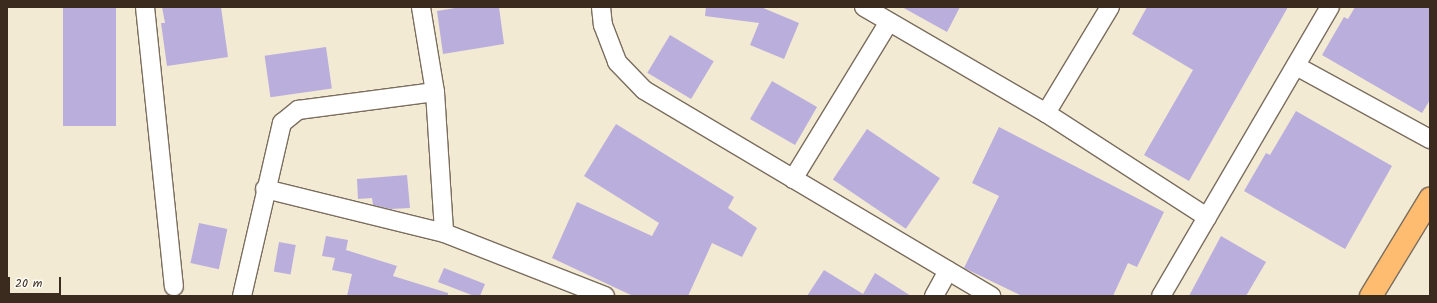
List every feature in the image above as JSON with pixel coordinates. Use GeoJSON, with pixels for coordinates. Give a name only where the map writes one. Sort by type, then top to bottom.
{"type":"FeatureCollection","features":[{"type":"Feature","properties":{"kind":"main road"},"geometry":{"type":"LineString","coordinates":[[1371,296],[1430,199]]}},
{"type":"Feature","properties":{"kind":"street"},"geometry":{"type":"LineString","coordinates":[[145,7],[174,286]]}},
{"type":"Feature","properties":{"kind":"street"},"geometry":{"type":"LineString","coordinates":[[421,7],[435,92],[444,233]]}},
{"type":"Feature","properties":{"kind":"street"},"geometry":{"type":"LineString","coordinates":[[601,7],[603,25],[617,62],[644,90],[991,296]]}},
{"type":"Feature","properties":{"kind":"street"},"geometry":{"type":"LineString","coordinates":[[864,7],[1046,113],[1207,217]]}},
{"type":"Feature","properties":{"kind":"street"},"geometry":{"type":"LineString","coordinates":[[1046,113],[1110,7]]}},
{"type":"Feature","properties":{"kind":"street"},"geometry":{"type":"LineString","coordinates":[[1161,296],[1330,7]]}},
{"type":"Feature","properties":{"kind":"street"},"geometry":{"type":"LineString","coordinates":[[793,179],[889,22]]}},
{"type":"Feature","properties":{"kind":"street"},"geometry":{"type":"LineString","coordinates":[[1296,66],[1430,139]]}},
{"type":"Feature","properties":{"kind":"street"},"geometry":{"type":"LineString","coordinates":[[243,295],[265,189],[282,123],[289,114],[298,110],[435,92]]}},
{"type":"Feature","properties":{"kind":"street"},"geometry":{"type":"LineString","coordinates":[[265,189],[444,233],[605,296]]}},
{"type":"Feature","properties":{"kind":"street"},"geometry":{"type":"LineString","coordinates":[[934,296],[948,271]]}},
{"type":"Feature","properties":{"kind":"building"},"geometry":{"type":"Polygon","coordinates":[[[63,7],[116,7],[116,126],[63,126],[63,7]]]}},
{"type":"Feature","properties":{"kind":"building"},"geometry":{"type":"Polygon","coordinates":[[[162,7],[221,7],[228,57],[167,66],[161,23],[165,23],[162,7]]]}},
{"type":"Feature","properties":{"kind":"building"},"geometry":{"type":"Polygon","coordinates":[[[461,7],[499,7],[504,44],[443,54],[437,11],[461,7]]]}},
{"type":"Feature","properties":{"kind":"building"},"geometry":{"type":"Polygon","coordinates":[[[706,7],[761,7],[799,23],[784,59],[750,45],[759,23],[705,16],[706,7]]]}},
{"type":"Feature","properties":{"kind":"building"},"geometry":{"type":"Polygon","coordinates":[[[902,7],[960,7],[947,32],[902,7]]]}},
{"type":"Feature","properties":{"kind":"building"},"geometry":{"type":"Polygon","coordinates":[[[1147,7],[1288,7],[1189,181],[1144,155],[1193,70],[1132,34],[1147,7]]]}},
{"type":"Feature","properties":{"kind":"building"},"geometry":{"type":"Polygon","coordinates":[[[1355,7],[1430,7],[1430,100],[1422,113],[1322,55],[1344,17],[1348,19],[1355,7]]]}},
{"type":"Feature","properties":{"kind":"building"},"geometry":{"type":"Polygon","coordinates":[[[670,35],[714,61],[691,99],[647,73],[670,35]]]}},
{"type":"Feature","properties":{"kind":"building"},"geometry":{"type":"Polygon","coordinates":[[[326,47],[332,89],[270,97],[265,56],[326,47]]]}},
{"type":"Feature","properties":{"kind":"building"},"geometry":{"type":"Polygon","coordinates":[[[772,81],[817,107],[795,145],[750,119],[772,81]]]}},
{"type":"Feature","properties":{"kind":"building"},"geometry":{"type":"Polygon","coordinates":[[[1296,111],[1392,166],[1345,249],[1244,191],[1266,153],[1270,155],[1296,111]]]}},
{"type":"Feature","properties":{"kind":"building"},"geometry":{"type":"Polygon","coordinates":[[[616,124],[734,197],[728,208],[757,228],[742,257],[712,243],[688,296],[633,296],[552,258],[577,202],[652,236],[659,223],[584,176],[616,124]]]}},
{"type":"Feature","properties":{"kind":"building"},"geometry":{"type":"Polygon","coordinates":[[[999,127],[1164,212],[1137,267],[1128,263],[1113,296],[1022,296],[964,268],[999,196],[972,183],[999,127]]]}},
{"type":"Feature","properties":{"kind":"building"},"geometry":{"type":"Polygon","coordinates":[[[867,129],[940,178],[906,229],[833,180],[867,129]]]}},
{"type":"Feature","properties":{"kind":"building"},"geometry":{"type":"Polygon","coordinates":[[[407,175],[410,208],[391,209],[373,205],[372,198],[358,199],[357,179],[407,175]]]}},
{"type":"Feature","properties":{"kind":"building"},"geometry":{"type":"Polygon","coordinates":[[[199,223],[227,229],[219,269],[190,263],[199,223]]]}},
{"type":"Feature","properties":{"kind":"building"},"geometry":{"type":"Polygon","coordinates":[[[326,236],[348,240],[346,250],[397,266],[393,276],[448,293],[448,296],[347,296],[352,274],[332,270],[335,258],[322,256],[326,236]]]}},
{"type":"Feature","properties":{"kind":"building"},"geometry":{"type":"Polygon","coordinates":[[[1221,236],[1266,262],[1246,296],[1189,296],[1221,236]]]}},
{"type":"Feature","properties":{"kind":"building"},"geometry":{"type":"Polygon","coordinates":[[[279,242],[296,245],[291,274],[274,272],[279,242]]]}},
{"type":"Feature","properties":{"kind":"building"},"geometry":{"type":"Polygon","coordinates":[[[444,268],[485,284],[480,296],[474,296],[438,282],[444,268]]]}},
{"type":"Feature","properties":{"kind":"building"},"geometry":{"type":"Polygon","coordinates":[[[824,270],[863,294],[875,273],[911,296],[807,296],[824,270]]]}}]}
